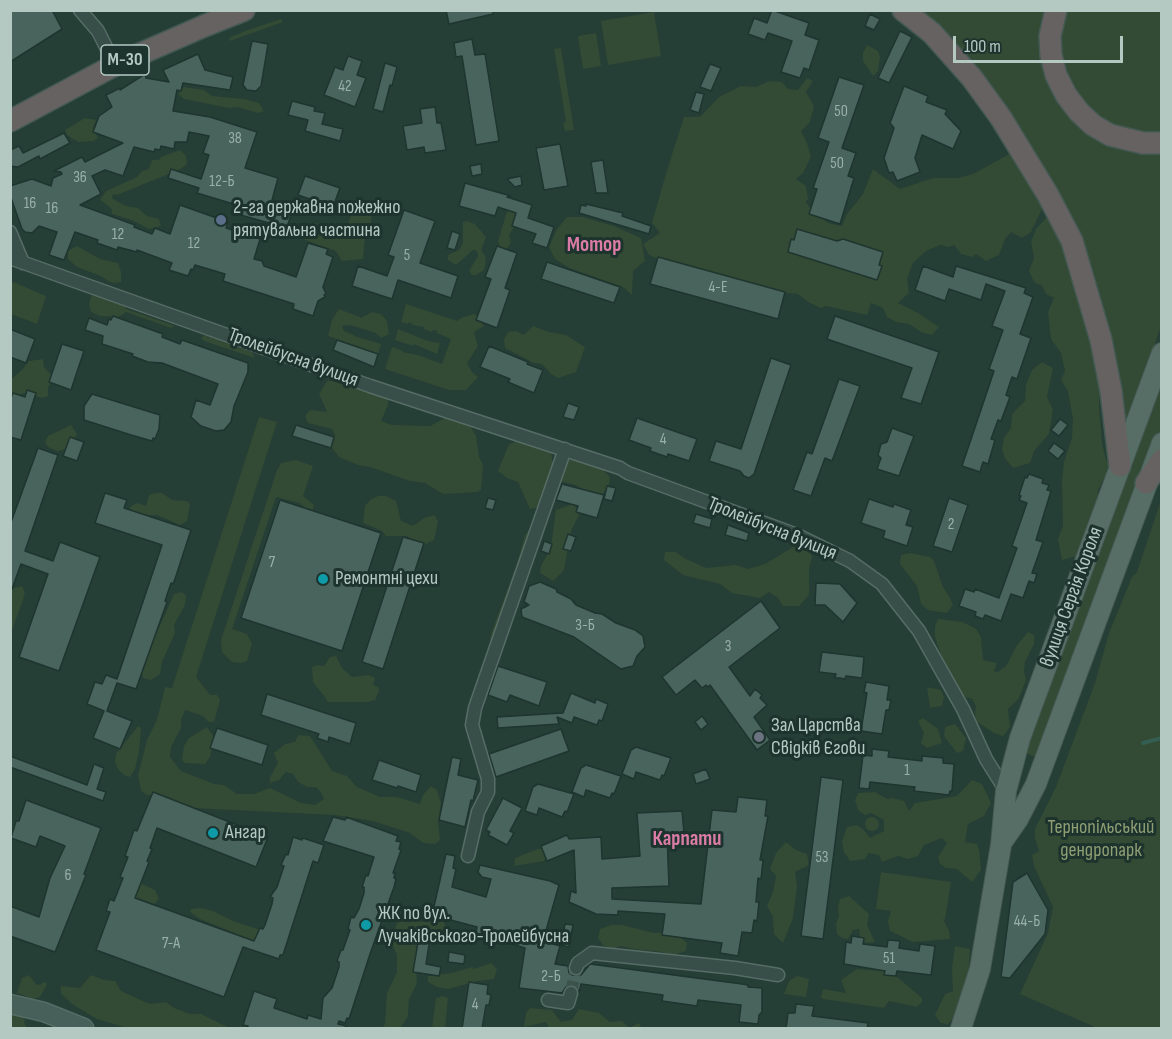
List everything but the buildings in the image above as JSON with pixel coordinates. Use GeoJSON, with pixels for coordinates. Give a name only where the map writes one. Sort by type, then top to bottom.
{"type":"FeatureCollection","features":[{"type":"Feature","properties":{"kind":"highway","name":"М-30"},"geometry":{"type":"LineString","coordinates":[[10,120],[115,65],[244,10]]}},
{"type":"Feature","properties":{"kind":"highway"},"geometry":{"type":"LineString","coordinates":[[903,10],[932,33],[972,78],[1026,159],[1072,241],[1101,340],[1111,391],[1120,466]]}},
{"type":"Feature","properties":{"kind":"highway"},"geometry":{"type":"LineString","coordinates":[[1056,10],[1050,36],[1056,75],[1066,95],[1079,112],[1110,135],[1143,143],[1161,143]]}},
{"type":"Feature","properties":{"kind":"highway"},"geometry":{"type":"LineString","coordinates":[[1146,483],[1161,460]]}},
{"type":"Feature","properties":{"kind":"main road","name":"вулиця Сергія Короля"},"geometry":{"type":"LineString","coordinates":[[961,1029],[980,969],[1001,845],[1006,790],[1020,738],[1161,353]]}},
{"type":"Feature","properties":{"kind":"main road","name":"вулиця Сергія Короля"},"geometry":{"type":"LineString","coordinates":[[1001,845],[1018,819],[1036,784],[1161,443]]}},
{"type":"Feature","properties":{"kind":"main road"},"geometry":{"type":"LineString","coordinates":[[10,1004],[44,1012],[84,1029]]}},
{"type":"Feature","properties":{"kind":"street"},"geometry":{"type":"LineString","coordinates":[[80,10],[98,31],[115,65]]}},
{"type":"Feature","properties":{"kind":"street"},"geometry":{"type":"LineString","coordinates":[[10,232],[23,263]]}},
{"type":"Feature","properties":{"kind":"street","name":"Тролейбусна вулиця"},"geometry":{"type":"LineString","coordinates":[[10,258],[370,386],[565,449],[797,535],[850,561],[882,584],[919,631],[963,709],[986,759],[1006,790]]}},
{"type":"Feature","properties":{"kind":"street"},"geometry":{"type":"LineString","coordinates":[[468,856],[475,823],[488,792],[488,779],[472,725],[475,707],[565,449]]}},
{"type":"Feature","properties":{"kind":"street"},"geometry":{"type":"LineString","coordinates":[[576,968],[578,963],[592,953],[735,968],[778,975]]}},
{"type":"Feature","properties":{"kind":"street"},"geometry":{"type":"LineString","coordinates":[[548,1000],[568,1003],[571,993]]}},
{"type":"Feature","properties":{"kind":"green space"},"geometry":{"type":"Polygon","coordinates":[[[912,11],[1049,11],[1067,106],[1161,149],[1161,326],[1120,440],[1070,216],[1055,185],[1007,114],[912,11]]]}},
{"type":"Feature","properties":{"kind":"green space"},"geometry":{"type":"Polygon","coordinates":[[[1062,11],[1161,11],[1161,139],[1099,122],[1065,80],[1057,33],[1062,11]]]}},
{"type":"Feature","properties":{"kind":"green space"},"geometry":{"type":"Polygon","coordinates":[[[654,12],[661,56],[608,65],[601,21],[654,12]]]}},
{"type":"Feature","properties":{"kind":"green space"},"geometry":{"type":"Polygon","coordinates":[[[281,19],[283,22],[230,41],[229,38],[245,31],[281,19]]]}},
{"type":"Feature","properties":{"kind":"green space"},"geometry":{"type":"Polygon","coordinates":[[[596,33],[601,66],[583,69],[578,36],[596,33]]]}},
{"type":"Feature","properties":{"kind":"green space"},"geometry":{"type":"Polygon","coordinates":[[[867,45],[878,51],[880,57],[878,71],[873,76],[863,61],[863,53],[867,45]]]}},
{"type":"Feature","properties":{"kind":"green space"},"geometry":{"type":"Polygon","coordinates":[[[561,48],[574,130],[565,131],[563,123],[566,122],[554,49],[561,48]]]}},
{"type":"Feature","properties":{"kind":"green space"},"geometry":{"type":"Polygon","coordinates":[[[807,78],[813,81],[806,92],[814,106],[810,122],[801,131],[811,157],[803,173],[796,179],[806,186],[808,199],[806,202],[810,208],[828,223],[842,226],[847,214],[863,194],[873,169],[900,189],[933,178],[958,178],[973,174],[1011,153],[1041,189],[1042,209],[1031,232],[1022,238],[1011,232],[1005,239],[999,255],[986,261],[976,254],[972,257],[961,254],[954,245],[949,247],[940,245],[926,251],[913,263],[907,279],[909,293],[898,303],[939,327],[932,335],[921,332],[909,324],[896,322],[887,317],[883,308],[871,303],[867,315],[826,306],[821,308],[798,294],[778,292],[667,263],[649,255],[643,244],[660,233],[652,223],[684,117],[700,117],[719,97],[741,86],[756,87],[769,81],[782,82],[788,89],[798,90],[807,78]]]}},
{"type":"Feature","properties":{"kind":"green space"},"geometry":{"type":"Polygon","coordinates":[[[184,87],[204,90],[212,96],[259,103],[264,111],[258,113],[238,107],[229,108],[184,99],[179,92],[184,87]]]}},
{"type":"Feature","properties":{"kind":"green space"},"geometry":{"type":"Polygon","coordinates":[[[85,118],[96,120],[93,128],[98,138],[93,141],[78,142],[67,135],[65,130],[85,118]]]}},
{"type":"Feature","properties":{"kind":"green space"},"geometry":{"type":"Polygon","coordinates":[[[180,150],[186,156],[187,164],[181,169],[117,195],[113,194],[112,198],[126,206],[138,208],[147,216],[159,219],[161,226],[149,229],[132,220],[112,214],[111,208],[100,200],[106,191],[149,169],[152,160],[159,160],[161,157],[180,150]]]}},
{"type":"Feature","properties":{"kind":"green space"},"geometry":{"type":"Polygon","coordinates":[[[508,208],[516,211],[516,224],[509,235],[511,243],[506,250],[501,249],[498,241],[508,208]]]}},
{"type":"Feature","properties":{"kind":"green space"},"geometry":{"type":"Polygon","coordinates":[[[353,209],[365,209],[371,214],[363,259],[342,261],[336,251],[305,240],[302,229],[309,223],[347,227],[353,209]]]}},
{"type":"Feature","properties":{"kind":"green space"},"geometry":{"type":"Polygon","coordinates":[[[567,217],[582,217],[614,226],[641,238],[645,261],[633,271],[632,295],[623,287],[569,268],[555,259],[549,247],[557,229],[567,217]]]}},
{"type":"Feature","properties":{"kind":"green space"},"geometry":{"type":"Polygon","coordinates":[[[1046,218],[1053,221],[1064,233],[1105,368],[1099,405],[1102,443],[1106,460],[1111,466],[1098,490],[1101,506],[1082,539],[1077,556],[1062,560],[1058,539],[1063,526],[1062,482],[1064,462],[1072,438],[1073,419],[1068,391],[1061,380],[1065,371],[1061,353],[1051,339],[1048,312],[1054,298],[1046,294],[1042,286],[1034,282],[1029,271],[1034,258],[1031,242],[1036,229],[1046,218]]]}},
{"type":"Feature","properties":{"kind":"green space"},"geometry":{"type":"Polygon","coordinates":[[[463,222],[475,224],[486,237],[481,250],[486,257],[484,270],[476,275],[472,275],[469,271],[478,256],[477,251],[473,250],[456,265],[448,260],[448,255],[459,250],[463,243],[463,222]]]}},
{"type":"Feature","properties":{"kind":"green space"},"geometry":{"type":"Polygon","coordinates":[[[77,246],[100,259],[118,263],[121,282],[108,281],[77,267],[68,259],[68,251],[77,246]]]}},
{"type":"Feature","properties":{"kind":"green space"},"geometry":{"type":"Polygon","coordinates":[[[11,281],[46,296],[37,324],[11,314],[11,281]]]}},
{"type":"Feature","properties":{"kind":"green space"},"geometry":{"type":"Polygon","coordinates":[[[98,292],[125,306],[126,309],[175,326],[171,328],[126,312],[119,317],[100,316],[91,312],[89,304],[91,296],[98,292]]]}},
{"type":"Feature","properties":{"kind":"green space"},"geometry":{"type":"Polygon","coordinates":[[[406,304],[457,321],[475,314],[481,321],[484,326],[474,332],[478,346],[467,363],[478,377],[466,390],[449,390],[385,369],[392,347],[442,364],[451,339],[437,331],[432,332],[409,322],[408,324],[401,322],[406,304]]]}},
{"type":"Feature","properties":{"kind":"green space"},"geometry":{"type":"Polygon","coordinates":[[[339,309],[361,318],[372,312],[381,314],[387,321],[389,334],[381,338],[376,333],[350,325],[342,326],[344,331],[354,336],[381,344],[378,354],[328,336],[332,320],[339,309]]]}},
{"type":"Feature","properties":{"kind":"green space"},"geometry":{"type":"Polygon","coordinates":[[[533,326],[566,335],[585,347],[576,372],[558,378],[542,364],[534,363],[505,348],[504,339],[508,332],[516,331],[524,335],[533,326]]]}},
{"type":"Feature","properties":{"kind":"green space"},"geometry":{"type":"Polygon","coordinates":[[[398,329],[428,341],[440,343],[437,354],[414,344],[413,346],[395,340],[398,329]]]}},
{"type":"Feature","properties":{"kind":"green space"},"geometry":{"type":"Polygon","coordinates":[[[205,335],[252,352],[255,358],[204,341],[201,338],[205,335]]]}},
{"type":"Feature","properties":{"kind":"green space"},"geometry":{"type":"Polygon","coordinates":[[[43,359],[44,367],[53,377],[48,388],[48,396],[42,398],[26,393],[16,395],[11,399],[11,379],[29,361],[43,359]]]}},
{"type":"Feature","properties":{"kind":"green space"},"geometry":{"type":"Polygon","coordinates":[[[1042,362],[1053,368],[1047,397],[1053,410],[1049,434],[1034,451],[1030,463],[1013,468],[1005,458],[1002,449],[1004,438],[1011,428],[1012,414],[1025,401],[1026,385],[1032,370],[1042,362]]]}},
{"type":"Feature","properties":{"kind":"green space"},"geometry":{"type":"Polygon","coordinates":[[[1161,372],[1161,428],[1060,706],[1037,756],[1032,756],[1024,747],[1161,372]]]}},
{"type":"Feature","properties":{"kind":"green space"},"geometry":{"type":"Polygon","coordinates":[[[339,380],[388,397],[388,405],[381,421],[392,425],[430,426],[447,417],[469,423],[476,436],[479,457],[483,465],[481,490],[443,494],[425,483],[410,481],[339,457],[331,447],[335,435],[332,429],[308,423],[305,416],[310,410],[327,412],[319,394],[327,381],[339,380]]]}},
{"type":"Feature","properties":{"kind":"green space"},"geometry":{"type":"Polygon","coordinates":[[[259,417],[277,422],[196,677],[210,695],[217,695],[220,700],[214,722],[209,722],[203,716],[185,710],[181,728],[171,747],[170,757],[181,771],[214,784],[224,785],[237,794],[254,794],[270,788],[301,803],[315,805],[324,799],[320,791],[316,787],[307,787],[298,782],[293,774],[286,772],[279,780],[270,783],[270,777],[278,763],[274,753],[285,744],[295,742],[298,735],[310,736],[332,771],[347,776],[357,787],[380,797],[397,797],[420,804],[423,795],[431,786],[437,790],[441,803],[438,823],[440,840],[435,844],[423,843],[410,833],[373,821],[335,815],[192,808],[168,797],[157,794],[147,795],[141,791],[138,775],[147,740],[157,720],[165,687],[172,688],[259,417]]]}},
{"type":"Feature","properties":{"kind":"green space"},"geometry":{"type":"Polygon","coordinates":[[[71,425],[77,434],[70,445],[57,451],[48,447],[45,442],[48,436],[71,425]]]}},
{"type":"Feature","properties":{"kind":"green space"},"geometry":{"type":"Polygon","coordinates":[[[518,441],[551,451],[553,468],[539,507],[530,509],[518,482],[498,471],[509,444],[518,441]]]}},
{"type":"Feature","properties":{"kind":"green space"},"geometry":{"type":"Polygon","coordinates":[[[296,460],[313,466],[303,496],[314,505],[313,510],[306,509],[300,503],[276,497],[232,629],[247,634],[252,644],[247,661],[232,662],[222,652],[221,640],[277,470],[281,463],[296,460]]]}},
{"type":"Feature","properties":{"kind":"green space"},"geometry":{"type":"Polygon","coordinates":[[[567,460],[577,460],[601,468],[610,477],[609,484],[602,495],[559,481],[567,460]]]}},
{"type":"Feature","properties":{"kind":"green space"},"geometry":{"type":"Polygon","coordinates":[[[162,493],[172,500],[187,501],[190,504],[187,521],[180,525],[157,515],[148,515],[140,520],[128,513],[131,506],[137,503],[146,506],[149,495],[162,493]]]}},
{"type":"Feature","properties":{"kind":"green space"},"geometry":{"type":"Polygon","coordinates":[[[378,496],[386,496],[396,501],[401,521],[413,526],[424,518],[435,515],[438,522],[434,540],[426,544],[416,542],[407,536],[386,536],[382,531],[363,523],[365,506],[378,496]]]}},
{"type":"Feature","properties":{"kind":"green space","name":"Тернопільський дендропарк"},"geometry":{"type":"Polygon","coordinates":[[[1161,500],[1161,1028],[1097,1028],[1020,994],[1048,933],[1053,907],[1034,866],[1032,855],[1039,851],[1035,829],[1056,787],[1095,683],[1109,633],[1132,577],[1137,572],[1161,500]]]}},
{"type":"Feature","properties":{"kind":"green space"},"geometry":{"type":"Polygon","coordinates":[[[572,504],[577,508],[579,515],[571,531],[564,570],[553,581],[540,573],[541,566],[551,547],[556,510],[572,504]]]}},
{"type":"Feature","properties":{"kind":"green space"},"geometry":{"type":"Polygon","coordinates":[[[531,527],[537,529],[492,644],[490,639],[492,631],[517,564],[525,535],[531,527]]]}},
{"type":"Feature","properties":{"kind":"green space"},"geometry":{"type":"Polygon","coordinates":[[[795,546],[809,550],[812,557],[809,569],[809,595],[799,606],[783,606],[778,598],[769,592],[760,598],[732,593],[720,584],[683,575],[664,560],[665,552],[676,552],[706,568],[736,565],[748,569],[765,564],[795,546]]]}},
{"type":"Feature","properties":{"kind":"green space"},"geometry":{"type":"Polygon","coordinates":[[[910,553],[930,557],[934,561],[943,587],[953,605],[947,613],[928,610],[921,604],[917,586],[900,564],[901,555],[910,553]]]}},
{"type":"Feature","properties":{"kind":"green space"},"geometry":{"type":"Polygon","coordinates":[[[22,586],[25,592],[11,633],[11,589],[22,586]]]}},
{"type":"Feature","properties":{"kind":"green space"},"geometry":{"type":"Polygon","coordinates":[[[182,592],[186,596],[185,605],[174,625],[175,633],[162,662],[160,674],[151,680],[143,678],[142,673],[154,639],[174,594],[182,592]]]}},
{"type":"Feature","properties":{"kind":"green space"},"geometry":{"type":"Polygon","coordinates":[[[938,619],[963,622],[976,629],[981,637],[983,660],[997,663],[994,671],[998,672],[1006,666],[1017,645],[1028,632],[1034,635],[1034,644],[1025,662],[1026,680],[1019,698],[1008,709],[1010,727],[1003,736],[976,721],[976,706],[972,699],[962,696],[943,661],[935,637],[935,626],[938,619]]]}},
{"type":"Feature","properties":{"kind":"green space"},"geometry":{"type":"Polygon","coordinates":[[[336,656],[342,668],[352,677],[369,675],[375,678],[373,685],[378,687],[379,691],[375,700],[328,702],[313,682],[312,667],[324,666],[330,657],[336,656]]]}},
{"type":"Feature","properties":{"kind":"green space"},"geometry":{"type":"Polygon","coordinates":[[[927,687],[941,690],[944,697],[942,706],[930,708],[927,687]]]}},
{"type":"Feature","properties":{"kind":"green space"},"geometry":{"type":"Polygon","coordinates":[[[923,718],[938,729],[942,743],[927,748],[921,743],[924,733],[918,721],[923,718]]]}},
{"type":"Feature","properties":{"kind":"green space"},"geometry":{"type":"Polygon","coordinates":[[[955,724],[966,738],[963,751],[957,753],[944,736],[945,727],[955,724]]]}},
{"type":"Feature","properties":{"kind":"green space"},"geometry":{"type":"Polygon","coordinates":[[[138,726],[141,728],[139,752],[135,769],[130,777],[118,769],[115,762],[116,754],[138,726]]]}},
{"type":"Feature","properties":{"kind":"green space"},"geometry":{"type":"Polygon","coordinates":[[[207,727],[214,737],[210,757],[205,764],[185,763],[182,760],[184,746],[189,738],[207,727]]]}},
{"type":"Feature","properties":{"kind":"green space"},"geometry":{"type":"Polygon","coordinates":[[[972,780],[982,784],[991,803],[984,816],[968,824],[965,842],[977,844],[981,870],[972,882],[957,869],[946,868],[940,864],[938,857],[947,843],[942,838],[924,845],[918,856],[908,859],[898,856],[882,862],[879,855],[869,853],[865,859],[850,861],[844,852],[842,842],[847,827],[856,825],[863,829],[870,838],[884,831],[884,820],[871,813],[865,815],[858,810],[855,800],[858,793],[875,792],[887,799],[904,801],[909,811],[915,803],[957,796],[972,780]]]}},
{"type":"Feature","properties":{"kind":"green space"},"geometry":{"type":"Polygon","coordinates":[[[869,817],[875,817],[879,824],[875,831],[869,831],[865,827],[865,821],[869,817]]]}},
{"type":"Feature","properties":{"kind":"green space"},"geometry":{"type":"Polygon","coordinates":[[[786,842],[796,850],[807,854],[809,865],[795,872],[797,886],[793,918],[783,943],[774,934],[773,917],[767,906],[776,876],[770,869],[776,853],[786,842]]]}},
{"type":"Feature","properties":{"kind":"green space"},"geometry":{"type":"Polygon","coordinates":[[[538,849],[548,849],[549,853],[544,861],[514,866],[515,858],[538,849]]]}},
{"type":"Feature","properties":{"kind":"green space"},"geometry":{"type":"Polygon","coordinates":[[[881,872],[951,882],[945,919],[943,919],[950,939],[913,942],[890,931],[888,921],[891,911],[876,909],[881,872]]]}},
{"type":"Feature","properties":{"kind":"green space"},"geometry":{"type":"Polygon","coordinates":[[[140,883],[155,890],[159,899],[154,904],[135,897],[140,883]]]}},
{"type":"Feature","properties":{"kind":"green space"},"geometry":{"type":"Polygon","coordinates":[[[849,896],[869,914],[867,925],[875,942],[866,943],[860,937],[859,929],[853,930],[848,939],[837,934],[836,924],[840,899],[849,896]]]}},
{"type":"Feature","properties":{"kind":"green space"},"geometry":{"type":"Polygon","coordinates":[[[201,908],[261,930],[259,943],[200,919],[190,912],[191,909],[201,908]]]}},
{"type":"Feature","properties":{"kind":"green space"},"geometry":{"type":"Polygon","coordinates":[[[403,919],[425,922],[434,920],[444,922],[446,927],[442,939],[426,937],[416,968],[417,984],[409,999],[408,1016],[403,1024],[400,1028],[382,1028],[385,1024],[387,993],[397,972],[397,955],[390,940],[398,922],[403,919]]]}},
{"type":"Feature","properties":{"kind":"green space"},"geometry":{"type":"Polygon","coordinates":[[[611,925],[622,925],[654,933],[674,932],[687,943],[686,951],[673,955],[621,946],[612,949],[604,946],[598,938],[600,929],[611,925]]]}},
{"type":"Feature","properties":{"kind":"green space"},"geometry":{"type":"Polygon","coordinates":[[[955,946],[970,949],[968,980],[956,1015],[948,1024],[941,1023],[935,1015],[945,994],[953,991],[952,968],[955,946]]]}},
{"type":"Feature","properties":{"kind":"green space"},"geometry":{"type":"Polygon","coordinates":[[[491,963],[497,969],[494,979],[448,989],[428,982],[428,976],[452,973],[472,967],[474,969],[491,963]]]}},
{"type":"Feature","properties":{"kind":"green space"},"geometry":{"type":"Polygon","coordinates":[[[857,969],[884,971],[896,976],[922,998],[922,1002],[917,1007],[889,1001],[884,1008],[821,997],[823,989],[846,993],[841,980],[857,969]]]}},
{"type":"Feature","properties":{"kind":"green space"},"geometry":{"type":"Polygon","coordinates":[[[29,975],[36,984],[45,982],[47,984],[40,997],[33,999],[17,993],[22,978],[29,975]]]}},
{"type":"Feature","properties":{"kind":"green space"},"geometry":{"type":"Polygon","coordinates":[[[91,975],[115,981],[121,991],[143,1001],[151,1004],[166,1002],[174,1008],[190,1014],[201,1014],[230,1028],[127,1028],[97,1019],[72,1004],[61,994],[61,986],[80,988],[91,975]]]}},
{"type":"Feature","properties":{"kind":"green space"},"geometry":{"type":"Polygon","coordinates":[[[797,976],[809,979],[806,997],[784,994],[789,981],[797,976]]]}},
{"type":"Feature","properties":{"kind":"green space"},"geometry":{"type":"Polygon","coordinates":[[[443,996],[448,998],[445,1028],[432,1028],[436,998],[443,996]]]}},
{"type":"Feature","properties":{"kind":"green space"},"geometry":{"type":"Polygon","coordinates":[[[530,1008],[552,1010],[561,1022],[572,1020],[579,1009],[599,1013],[610,1022],[622,1021],[629,1028],[549,1028],[546,1022],[524,1027],[526,1013],[530,1008]]]}},
{"type":"Feature","properties":{"kind":"green space"},"geometry":{"type":"Polygon","coordinates":[[[22,1014],[27,1028],[11,1028],[11,1015],[22,1014]]]}},
{"type":"Feature","properties":{"kind":"green space"},"geometry":{"type":"Polygon","coordinates":[[[639,1023],[641,1026],[640,1028],[629,1028],[639,1023]]]}},
{"type":"Feature","properties":{"kind":"waterway"},"geometry":{"type":"LineString","coordinates":[[1143,743],[1162,738]]}},
{"type":"Feature","properties":{"kind":"tunnel"},"geometry":{"type":"LineString","coordinates":[[571,993],[576,968]]}},
{"type":"Feature","properties":{"kind":"place","name":"2-га державна пожежно рятувальна частина"},"geometry":{"type":"Point","coordinates":[221,220]}},
{"type":"Feature","properties":{"kind":"place","name":"Ремонтні цехи"},"geometry":{"type":"Point","coordinates":[323,579]}},
{"type":"Feature","properties":{"kind":"place","name":"Зал Царства Свідків Єгови"},"geometry":{"type":"Point","coordinates":[759,737]}},
{"type":"Feature","properties":{"kind":"place","name":"Ангар"},"geometry":{"type":"Point","coordinates":[213,833]}},
{"type":"Feature","properties":{"kind":"place","name":"ЖК по вул. Лучаківського-Тролейбусна"},"geometry":{"type":"Point","coordinates":[366,925]}},
{"type":"Feature","properties":{"kind":"district","name":"Мотор"},"geometry":{"type":"Point","coordinates":[594,246]}},
{"type":"Feature","properties":{"kind":"district","name":"Карпати"},"geometry":{"type":"Point","coordinates":[687,840]}}]}
